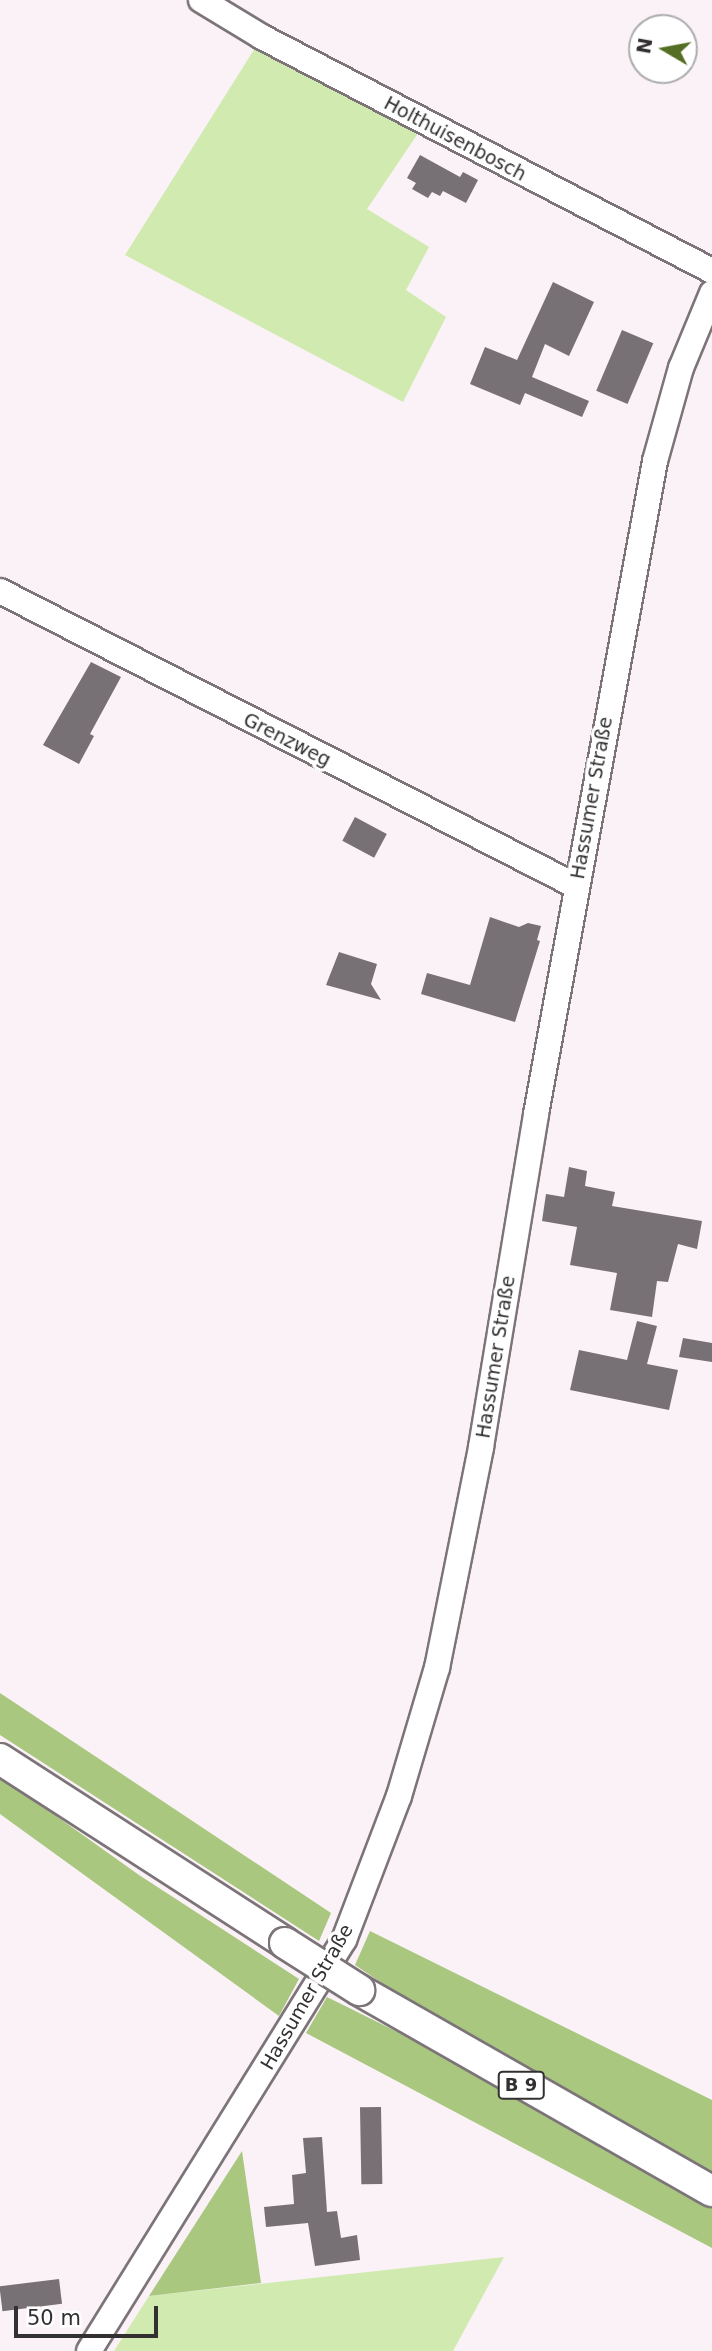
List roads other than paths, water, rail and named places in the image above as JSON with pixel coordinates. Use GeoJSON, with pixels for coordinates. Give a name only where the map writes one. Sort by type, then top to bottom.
{"type":"FeatureCollection","features":[{"type":"Feature","properties":{"kind":"main road","name":"B 9"},"geometry":{"type":"LineString","coordinates":[[0,1759],[359,1990],[712,2191]]}},
{"type":"Feature","properties":{"kind":"street","name":"Holthuisenbosch"},"geometry":{"type":"LineString","coordinates":[[201,0],[285,49],[712,271]]}},
{"type":"Feature","properties":{"kind":"street","name":"Hassumer Straße"},"geometry":{"type":"LineString","coordinates":[[89,2351],[344,1940],[399,1796],[437,1668],[481,1447],[576,886],[655,461],[681,368],[712,293]]}},
{"type":"Feature","properties":{"kind":"street","name":"Grenzweg"},"geometry":{"type":"LineString","coordinates":[[0,591],[576,886]]}}]}
